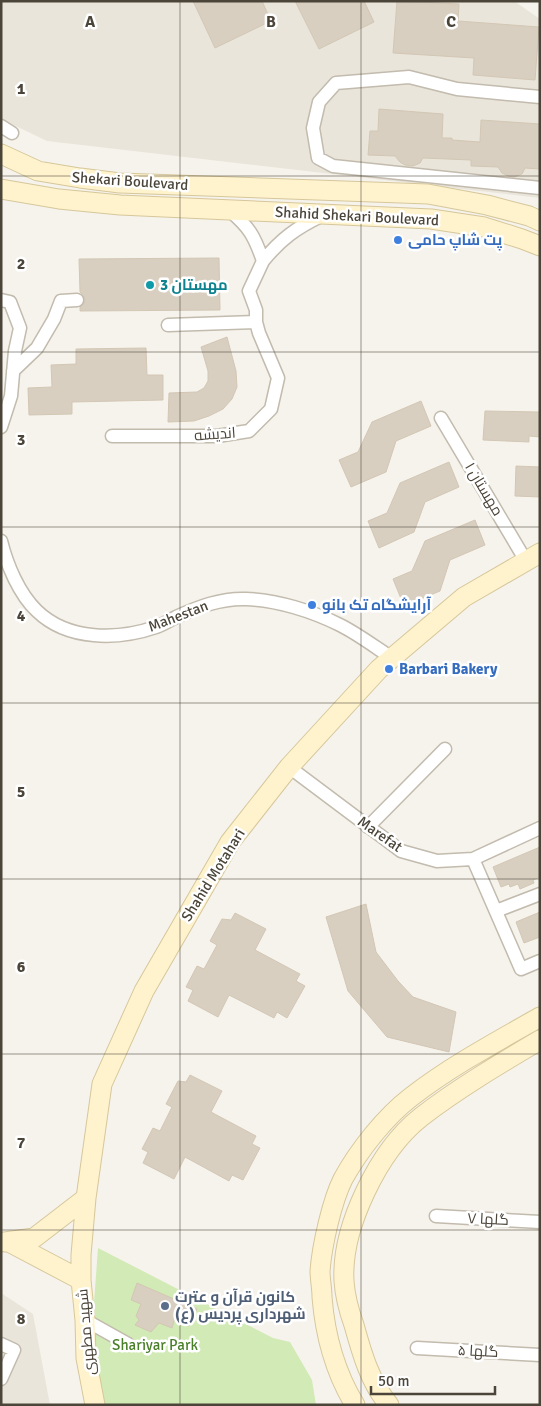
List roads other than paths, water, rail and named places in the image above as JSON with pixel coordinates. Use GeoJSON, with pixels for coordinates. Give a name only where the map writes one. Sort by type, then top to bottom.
{"type":"FeatureCollection","features":[{"type":"Feature","properties":{"kind":"main road","name":"Shahid Shekari Boulevard"},"geometry":{"type":"LineString","coordinates":[[1,154],[38,170],[120,183],[428,194],[487,205],[529,216],[540,221]]}},
{"type":"Feature","properties":{"kind":"main road","name":"Shahid Shekari Boulevard"},"geometry":{"type":"LineString","coordinates":[[3,190],[59,199],[120,205],[430,218],[484,227],[540,246]]}},
{"type":"Feature","properties":{"kind":"main road","name":"Shahid Motahari"},"geometry":{"type":"LineString","coordinates":[[81,1280],[81,1255],[86,1198],[102,1084],[144,991],[230,842],[289,767],[379,669],[464,597],[533,557]]}},
{"type":"Feature","properties":{"kind":"main road"},"geometry":{"type":"LineString","coordinates":[[355,1405],[330,1348],[324,1319],[320,1271],[332,1213],[343,1180],[357,1157],[382,1124],[409,1098],[487,1046],[540,1017]]}},
{"type":"Feature","properties":{"kind":"main road"},"geometry":{"type":"LineString","coordinates":[[389,1405],[368,1372],[349,1309],[344,1280],[353,1224],[365,1191],[396,1142],[420,1117],[540,1040]]}},
{"type":"Feature","properties":{"kind":"main road"},"geometry":{"type":"LineString","coordinates":[[5,1242],[34,1238],[86,1198]]}},
{"type":"Feature","properties":{"kind":"main road","name":"شهید مطهری"},"geometry":{"type":"LineString","coordinates":[[5,1242],[81,1280],[86,1358],[95,1405]]}},
{"type":"Feature","properties":{"kind":"street"},"geometry":{"type":"LineString","coordinates":[[540,97],[457,89],[409,77],[352,80],[336,83],[319,102],[312,128],[318,158],[333,166],[540,188]]}},
{"type":"Feature","properties":{"kind":"street"},"geometry":{"type":"LineString","coordinates":[[229,210],[244,223],[255,239],[263,260]]}},
{"type":"Feature","properties":{"kind":"street","name":"اندیشه"},"geometry":{"type":"LineString","coordinates":[[112,436],[217,436],[249,431],[270,409],[278,378],[259,334],[256,310],[249,291],[263,260],[278,243],[298,228],[326,214]]}},
{"type":"Feature","properties":{"kind":"street"},"geometry":{"type":"LineString","coordinates":[[1,300],[10,302],[20,328],[10,396],[1,427]]}},
{"type":"Feature","properties":{"kind":"street"},"geometry":{"type":"LineString","coordinates":[[13,371],[37,348],[54,319],[61,301],[77,300]]}},
{"type":"Feature","properties":{"kind":"street"},"geometry":{"type":"LineString","coordinates":[[168,325],[256,322]]}},
{"type":"Feature","properties":{"kind":"street","name":"مهستان ۱"},"geometry":{"type":"LineString","coordinates":[[441,418],[533,557]]}},
{"type":"Feature","properties":{"kind":"street","name":"Mahestan"},"geometry":{"type":"LineString","coordinates":[[1,541],[5,555],[25,597],[37,612],[69,631],[90,635],[134,633],[157,627],[194,609],[218,601],[244,599],[272,602],[341,626],[392,658]]}},
{"type":"Feature","properties":{"kind":"street"},"geometry":{"type":"LineString","coordinates":[[368,827],[445,750]]}},
{"type":"Feature","properties":{"kind":"street","name":"Marefat"},"geometry":{"type":"LineString","coordinates":[[289,767],[401,852],[437,861],[474,859],[540,828]]}},
{"type":"Feature","properties":{"kind":"street"},"geometry":{"type":"LineString","coordinates":[[474,859],[521,969],[540,961]]}},
{"type":"Feature","properties":{"kind":"street"},"geometry":{"type":"LineString","coordinates":[[496,911],[540,894]]}},
{"type":"Feature","properties":{"kind":"street","name":"گلها ۷"},"geometry":{"type":"LineString","coordinates":[[436,1216],[540,1222]]}},
{"type":"Feature","properties":{"kind":"street"},"geometry":{"type":"LineString","coordinates":[[85,1320],[128,1344]]}},
{"type":"Feature","properties":{"kind":"street"},"geometry":{"type":"LineString","coordinates":[[1,1344],[14,1350],[1,1378]]}},
{"type":"Feature","properties":{"kind":"street","name":"گلها ۵"},"geometry":{"type":"LineString","coordinates":[[417,1348],[540,1355]]}},
{"type":"Feature","properties":{"kind":"place","name":"پت شاپ حامی"},"geometry":{"type":"Point","coordinates":[398,240]}},
{"type":"Feature","properties":{"kind":"place","name":"مهستان 3"},"geometry":{"type":"Point","coordinates":[150,285]}},
{"type":"Feature","properties":{"kind":"place","name":"آرایشگاه تک بانو"},"geometry":{"type":"Point","coordinates":[312,605]}},
{"type":"Feature","properties":{"kind":"place","name":"Barbari Bakery"},"geometry":{"type":"Point","coordinates":[389,669]}},
{"type":"Feature","properties":{"kind":"place","name":"کانون قرآن و عترت (ع) شهرداری پردیس"},"geometry":{"type":"Point","coordinates":[165,1306]}},
{"type":"Feature","properties":{"kind":"park label","name":"Shariyar Park"},"geometry":{"type":"Point","coordinates":[155,1345]}}]}
